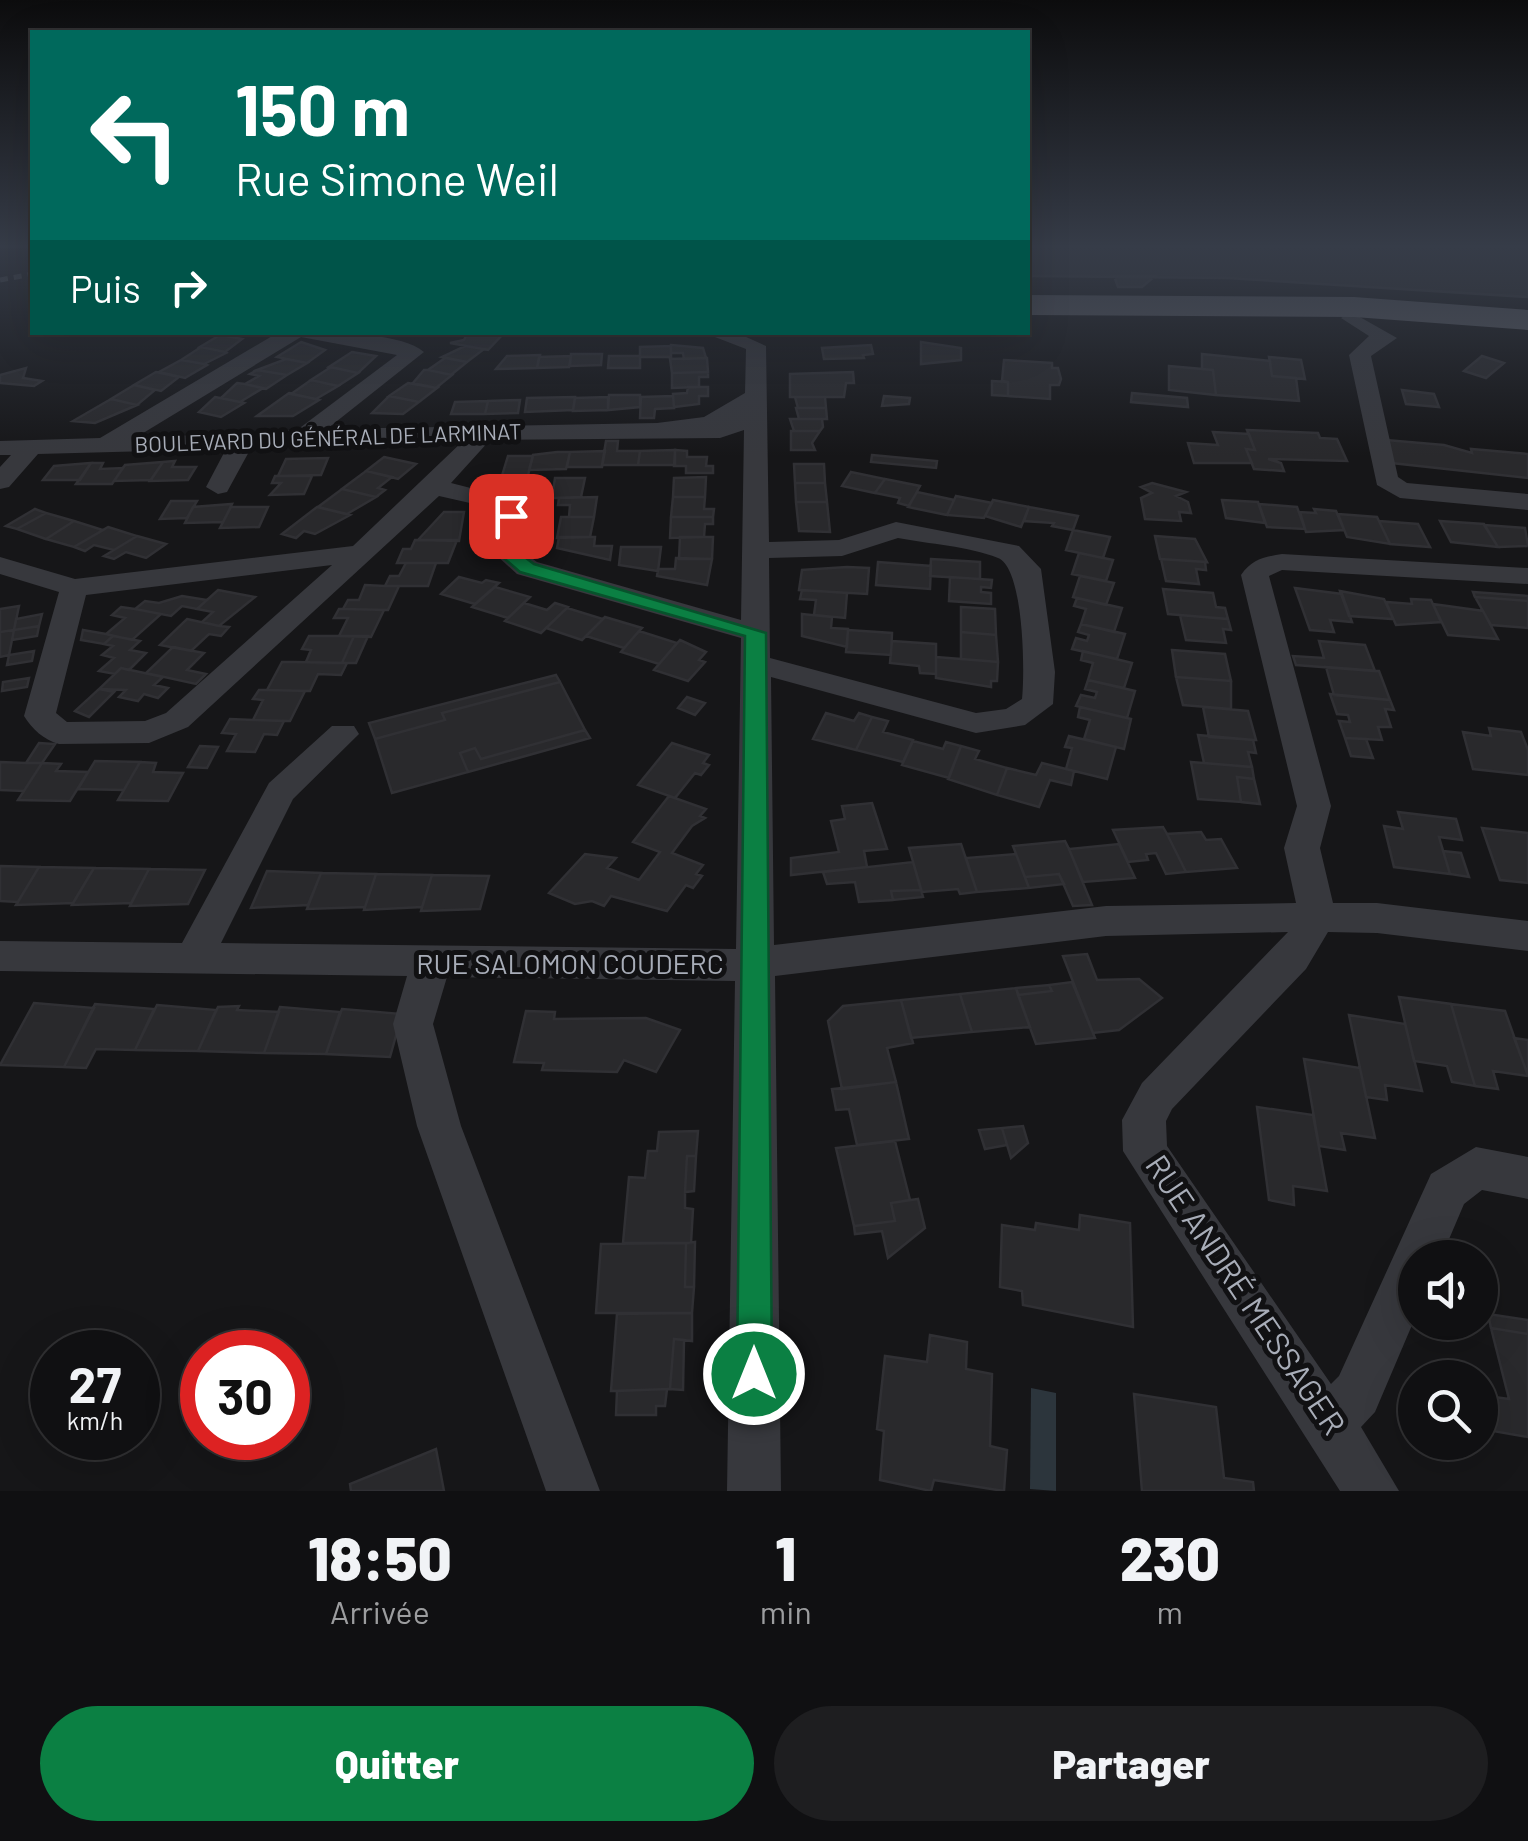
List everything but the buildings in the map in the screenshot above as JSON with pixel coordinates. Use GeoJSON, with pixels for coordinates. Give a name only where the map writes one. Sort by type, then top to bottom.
{"type":"FeatureCollection","features":[{"type":"Feature","properties":{"kind":"main road"},"geometry":{"type":"LineString","coordinates":[[1216,318],[1352,318],[1528,330]]}},
{"type":"Feature","properties":{"kind":"main road"},"geometry":{"type":"LineString","coordinates":[[1496,318],[1528,320]]}},
{"type":"Feature","properties":{"kind":"street"},"geometry":{"type":"LineString","coordinates":[[1352,318],[1387,338],[1374,341],[1360,356],[1386,480],[1400,490],[1528,502]]}},
{"type":"Feature","properties":{"kind":"street"},"geometry":{"type":"LineString","coordinates":[[107,444],[289,335]]}},
{"type":"Feature","properties":{"kind":"street"},"geometry":{"type":"LineString","coordinates":[[303,436],[414,352],[324,335]]}},
{"type":"Feature","properties":{"kind":"street"},"geometry":{"type":"LineString","coordinates":[[734,335],[763,339],[756,407],[754,1491]]}},
{"type":"Feature","properties":{"kind":"street","name":"BOULEVARD DU GÉNÉRAL DE LARMINAT"},"geometry":{"type":"LineString","coordinates":[[0,448],[242,442],[303,436],[657,430],[710,424],[756,407]]}},
{"type":"Feature","properties":{"kind":"street"},"geometry":{"type":"LineString","coordinates":[[74,588],[40,716],[59,733],[149,732],[177,720],[355,554],[434,487],[482,434]]}},
{"type":"Feature","properties":{"kind":"street"},"geometry":{"type":"LineString","coordinates":[[218,487],[242,442]]}},
{"type":"Feature","properties":{"kind":"street"},"geometry":{"type":"LineString","coordinates":[[0,482],[30,447]]}},
{"type":"Feature","properties":{"kind":"street"},"geometry":{"type":"LineString","coordinates":[[434,487],[501,504],[511,516],[508,554],[527,568],[976,723],[1014,718],[1037,704],[1040,672],[1028,569],[1010,552],[896,530],[878,532],[842,548],[756,550]]}},
{"type":"Feature","properties":{"kind":"street"},"geometry":{"type":"LineString","coordinates":[[0,565],[74,588],[355,554]]}},
{"type":"Feature","properties":{"kind":"street"},"geometry":{"type":"LineString","coordinates":[[1318,917],[1302,848],[1314,806],[1255,575],[1265,565],[1282,562],[1528,576]]}},
{"type":"Feature","properties":{"kind":"street"},"geometry":{"type":"LineString","coordinates":[[194,960],[266,812],[282,791],[343,734]]}},
{"type":"Feature","properties":{"kind":"street","name":"RUE SALOMON COUDERC"},"geometry":{"type":"LineString","coordinates":[[0,956],[431,964],[755,962],[1106,921],[1318,917],[1377,918],[1528,936]]}},
{"type":"Feature","properties":{"kind":"street","name":"RUE ANDRÉ MESSAGER"},"geometry":{"type":"LineString","coordinates":[[1318,917],[1292,958],[1156,1096],[1144,1120],[1146,1151],[1330,1421],[1372,1491]]}},
{"type":"Feature","properties":{"kind":"street"},"geometry":{"type":"LineString","coordinates":[[431,964],[413,1024],[438,1126],[573,1491]]}},
{"type":"Feature","properties":{"kind":"street"},"geometry":{"type":"LineString","coordinates":[[1424,1240],[1446,1189],[1476,1168],[1528,1178]]}},
{"type":"Feature","properties":{"kind":"street"},"geometry":{"type":"LineString","coordinates":[[1330,1421],[1357,1394],[1398,1300]]}},
{"type":"Feature","properties":{"kind":"shaded area"},"geometry":{"type":"Polygon","coordinates":[[[1031,1388],[1056,1393],[1056,1491],[1030,1489],[1031,1388]]]}},
{"type":"Feature","properties":{"kind":"route"},"geometry":{"type":"LineString","coordinates":[[511,516],[508,554],[527,568],[756,633],[754,1374]]}}]}
